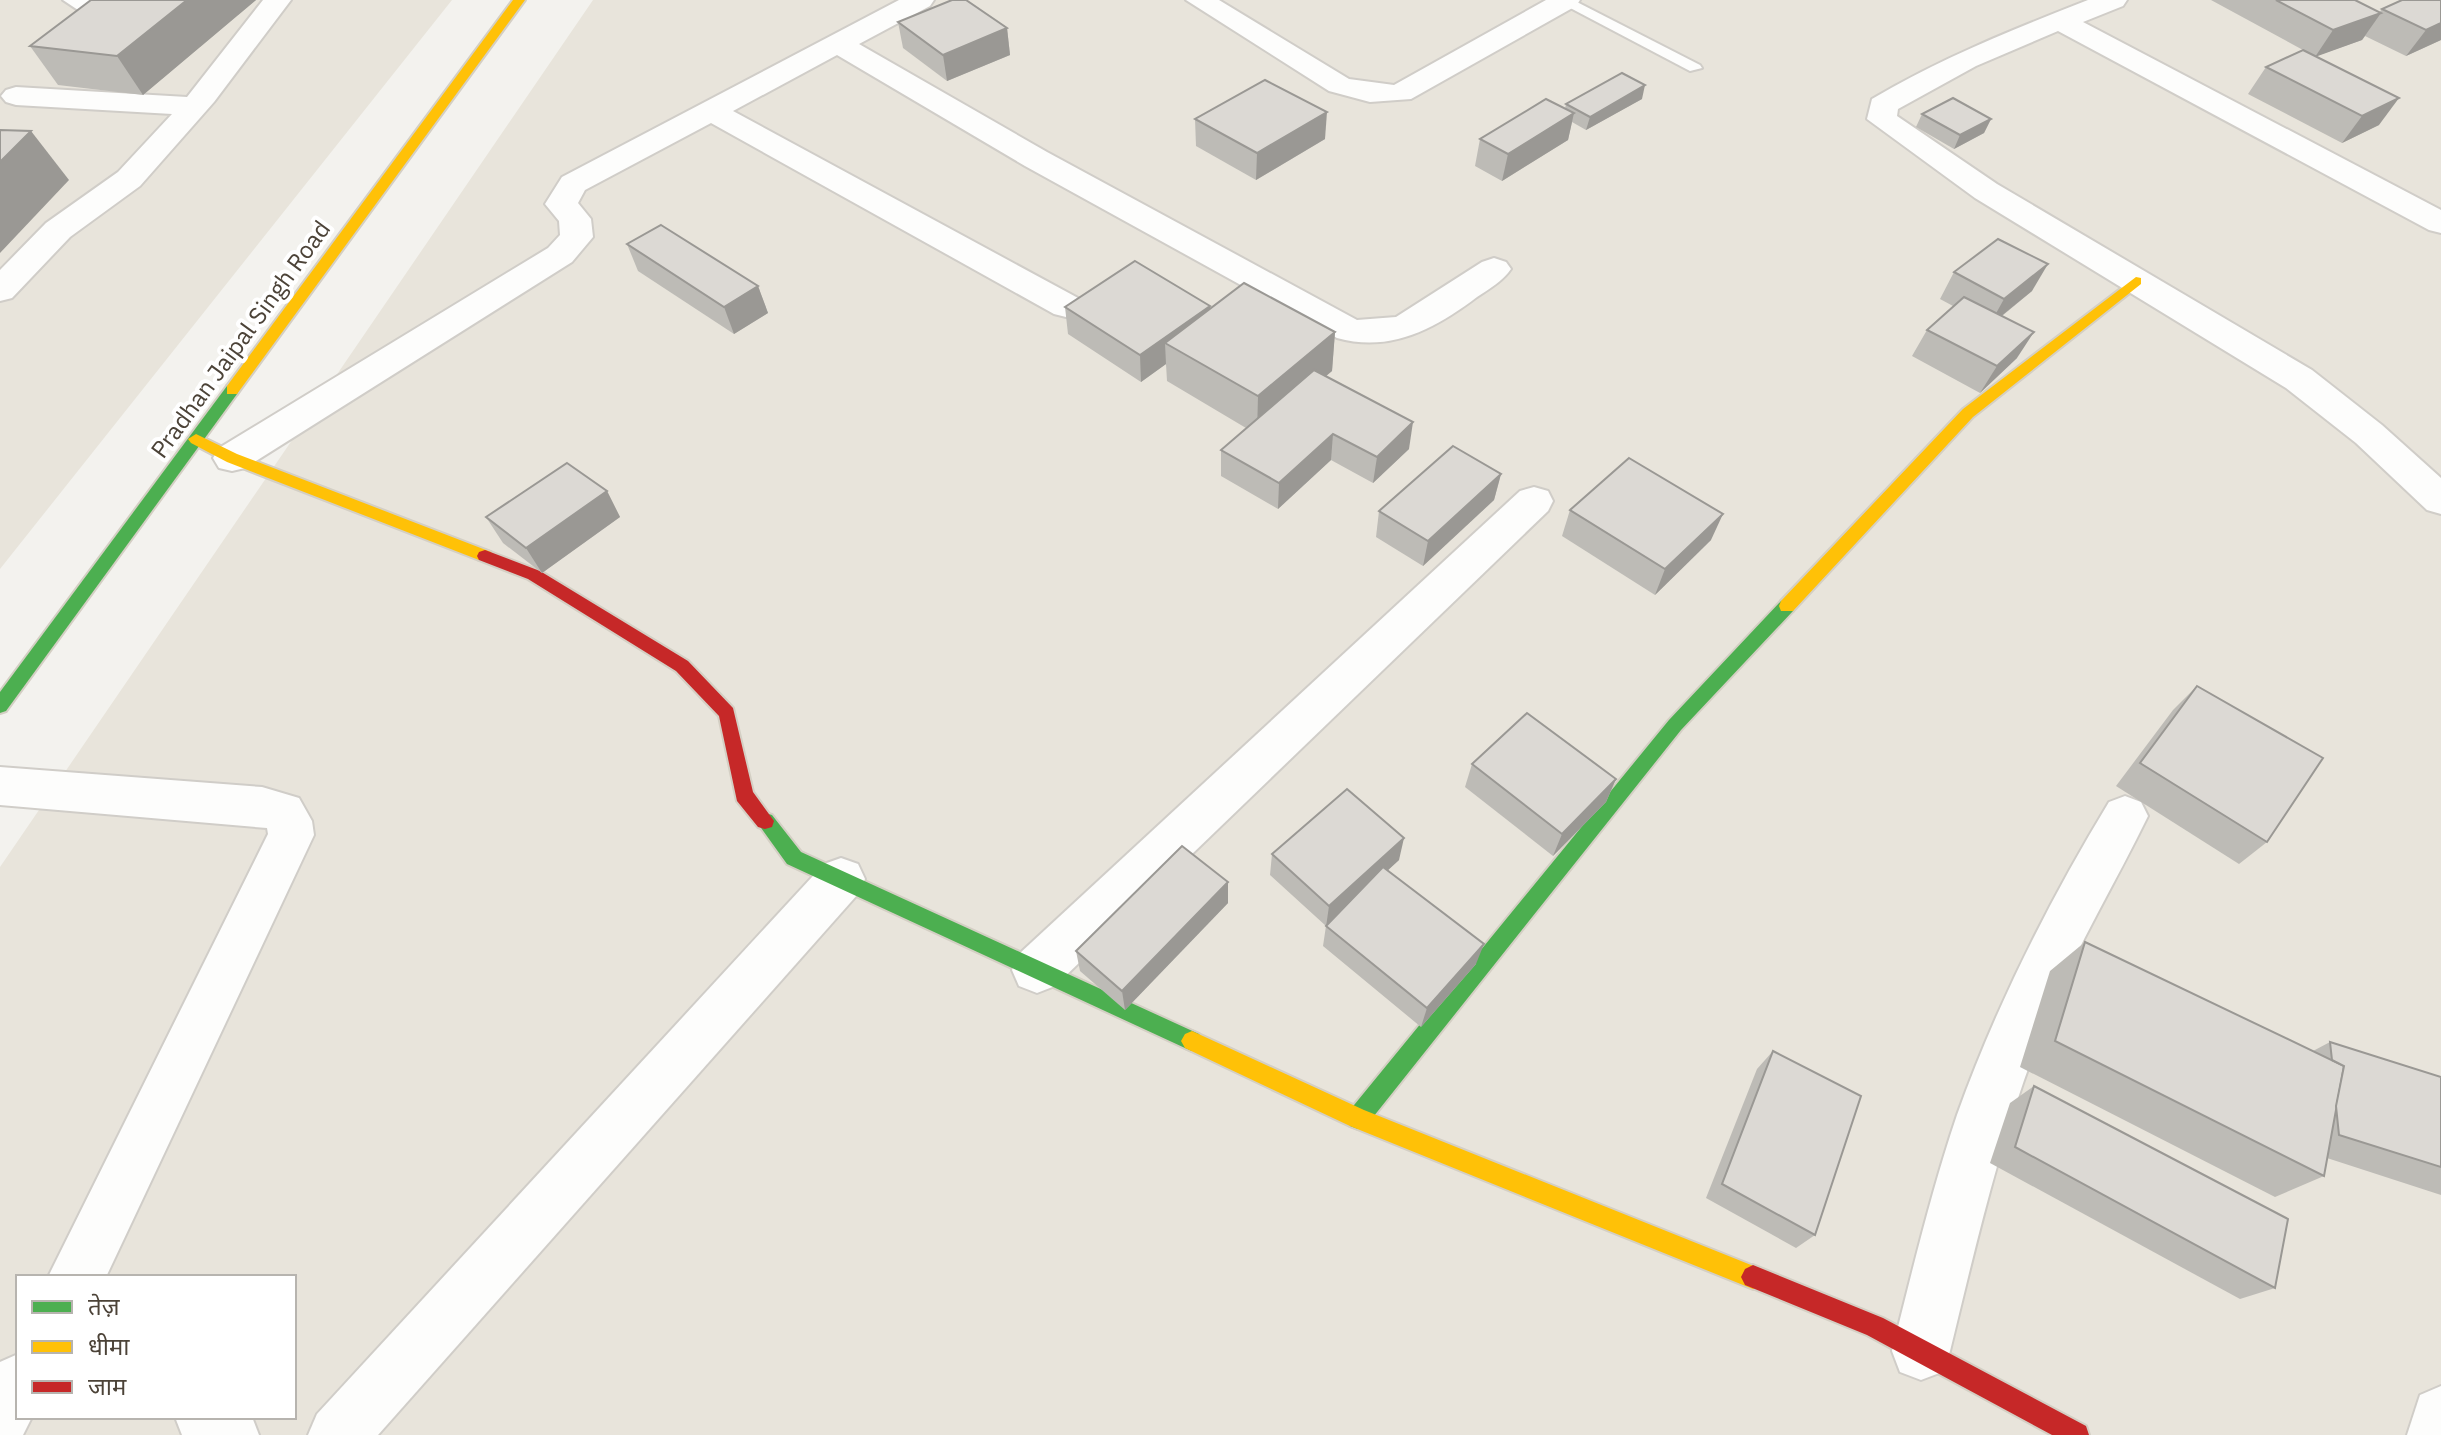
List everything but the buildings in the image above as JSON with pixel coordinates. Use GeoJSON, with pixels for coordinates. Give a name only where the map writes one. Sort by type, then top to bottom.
{"type":"FeatureCollection","features":[{"type":"Feature","properties":{"kind":"street"},"geometry":{"type":"LineString","coordinates":[[77,0],[112,20]]}},
{"type":"Feature","properties":{"kind":"street"},"geometry":{"type":"LineString","coordinates":[[88,39],[136,0]]}},
{"type":"Feature","properties":{"kind":"street"},"geometry":{"type":"LineString","coordinates":[[0,290],[58,230],[129,179],[195,106],[277,0]]}},
{"type":"Feature","properties":{"kind":"street","name":"Pradhan Jaipal Singh Road"},"geometry":{"type":"LineString","coordinates":[[0,706],[519,0]]}},
{"type":"Feature","properties":{"kind":"street"},"geometry":{"type":"LineString","coordinates":[[232,458],[560,255],[577,237],[575,219],[561,204],[573,184],[920,0]]}},
{"type":"Feature","properties":{"kind":"street"},"geometry":{"type":"LineString","coordinates":[[1200,0],[1339,85],[1363,93],[1383,94],[1401,93],[1565,0]]}},
{"type":"Feature","properties":{"kind":"street"},"geometry":{"type":"LineString","coordinates":[[2113,0],[1904,91],[1883,105],[1882,119],[1986,191],[2299,379],[2369,434],[2441,500]]}},
{"type":"Feature","properties":{"kind":"street"},"geometry":{"type":"LineString","coordinates":[[2060,21],[2441,223]]}},
{"type":"Feature","properties":{"kind":"street"},"geometry":{"type":"LineString","coordinates":[[837,43],[1036,159],[1349,330],[1372,336],[1392,332],[1424,317],[1494,269]]}},
{"type":"Feature","properties":{"kind":"street"},"geometry":{"type":"LineString","coordinates":[[8,102],[52,67]]}},
{"type":"Feature","properties":{"kind":"street"},"geometry":{"type":"LineString","coordinates":[[8,102],[195,106]]}},
{"type":"Feature","properties":{"kind":"street"},"geometry":{"type":"LineString","coordinates":[[709,110],[1066,306]]}},
{"type":"Feature","properties":{"kind":"street"},"geometry":{"type":"LineString","coordinates":[[1358,1118],[1675,725],[1968,413],[2136,281]]}},
{"type":"Feature","properties":{"kind":"street"},"geometry":{"type":"LineString","coordinates":[[196,439],[232,458],[534,575],[682,666],[727,713],[744,795],[794,858],[1358,1118],[1875,1326],[2077,1435]]}},
{"type":"Feature","properties":{"kind":"street"},"geometry":{"type":"LineString","coordinates":[[1037,970],[1534,501]]}},
{"type":"Feature","properties":{"kind":"street"},"geometry":{"type":"LineString","coordinates":[[0,786],[262,807],[283,812],[289,821],[291,835],[77,1275]]}},
{"type":"Feature","properties":{"kind":"street"},"geometry":{"type":"LineString","coordinates":[[1921,1351],[1960,1195],[1996,1081],[2078,892],[2125,816]]}},
{"type":"Feature","properties":{"kind":"street"},"geometry":{"type":"LineString","coordinates":[[338,1435],[841,879]]}},
{"type":"Feature","properties":{"kind":"street"},"geometry":{"type":"LineString","coordinates":[[0,1416],[16,1388]]}},
{"type":"Feature","properties":{"kind":"street"},"geometry":{"type":"LineString","coordinates":[[2437,1435],[2441,1416]]}},
{"type":"Feature","properties":{"kind":"street"},"geometry":{"type":"LineString","coordinates":[[208,1419],[229,1435]]}},
{"type":"Feature","properties":{"kind":"lane"},"geometry":{"type":"LineString","coordinates":[[1565,0],[1695,68]]}},
{"type":"Feature","properties":{"kind":"shaded area"},"geometry":{"type":"Polygon","coordinates":[[[0,0],[452,0],[0,569],[0,0]]]}},
{"type":"Feature","properties":{"kind":"shaded area"},"geometry":{"type":"Polygon","coordinates":[[[593,0],[2441,0],[2441,1435],[0,1435],[0,867],[593,0]]]}},
{"type":"Feature","properties":{"kind":"traffic: fast"},"geometry":{"type":"LineString","coordinates":[[0,706],[232,390]]}},
{"type":"Feature","properties":{"kind":"traffic: fast"},"geometry":{"type":"LineString","coordinates":[[1358,1118],[1675,725],[1787,606]]}},
{"type":"Feature","properties":{"kind":"traffic: fast"},"geometry":{"type":"LineString","coordinates":[[765,821],[794,858],[1192,1041]]}},
{"type":"Feature","properties":{"kind":"traffic: slow"},"geometry":{"type":"LineString","coordinates":[[232,390],[519,0]]}},
{"type":"Feature","properties":{"kind":"traffic: slow"},"geometry":{"type":"LineString","coordinates":[[1787,606],[1968,413],[2136,281]]}},
{"type":"Feature","properties":{"kind":"traffic: slow"},"geometry":{"type":"LineString","coordinates":[[196,439],[232,458],[485,556]]}},
{"type":"Feature","properties":{"kind":"traffic: slow"},"geometry":{"type":"LineString","coordinates":[[1192,1041],[1358,1118],[1753,1277]]}},
{"type":"Feature","properties":{"kind":"traffic: jam"},"geometry":{"type":"LineString","coordinates":[[485,556],[534,575],[682,666],[727,713],[744,795],[765,821]]}},
{"type":"Feature","properties":{"kind":"traffic: jam"},"geometry":{"type":"LineString","coordinates":[[1753,1277],[1875,1326],[2077,1435]]}}]}
